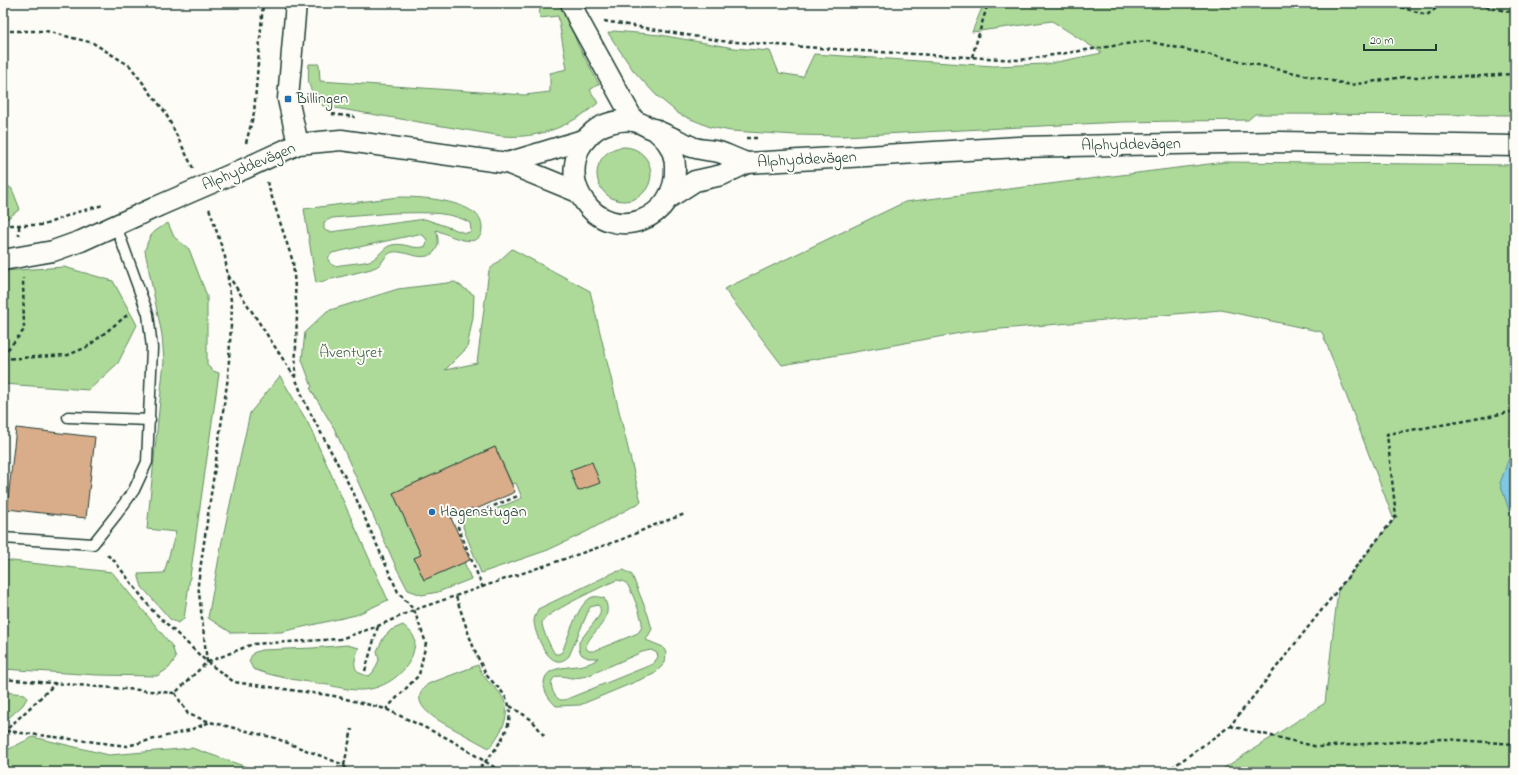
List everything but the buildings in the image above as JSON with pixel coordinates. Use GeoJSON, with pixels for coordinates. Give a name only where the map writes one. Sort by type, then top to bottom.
{"type":"FeatureCollection","features":[{"type":"Feature","properties":{"kind":"street"},"geometry":{"type":"LineString","coordinates":[[296,3],[288,99],[298,144]]}},
{"type":"Feature","properties":{"kind":"street"},"geometry":{"type":"LineString","coordinates":[[571,3],[579,21],[634,121]]}},
{"type":"Feature","properties":{"kind":"street"},"geometry":{"type":"LineString","coordinates":[[616,121],[634,121],[654,129],[667,142],[675,160],[676,179],[670,197],[658,211],[642,220],[623,223],[604,219],[589,208],[578,192],[574,179],[574,164],[578,151],[586,139],[599,127],[616,121]]}},
{"type":"Feature","properties":{"kind":"street","name":"Alphyddevägen"},"geometry":{"type":"LineString","coordinates":[[654,129],[694,147],[721,153],[747,163]]}},
{"type":"Feature","properties":{"kind":"street","name":"Alphyddevägen"},"geometry":{"type":"LineString","coordinates":[[507,163],[586,139]]}},
{"type":"Feature","properties":{"kind":"street","name":"Alphyddevägen"},"geometry":{"type":"LineString","coordinates":[[3,260],[53,251],[81,242],[298,144],[342,140],[507,163],[578,192]]}},
{"type":"Feature","properties":{"kind":"street","name":"Alphyddevägen"},"geometry":{"type":"LineString","coordinates":[[670,197],[696,181],[722,175],[747,163],[1018,147],[1281,142],[1515,146]]}},
{"type":"Feature","properties":{"kind":"lane"},"geometry":{"type":"LineString","coordinates":[[3,538],[92,544],[116,516],[137,483],[146,462],[150,420],[152,348],[148,314],[116,226]]}},
{"type":"Feature","properties":{"kind":"lane"},"geometry":{"type":"LineString","coordinates":[[68,417],[150,420]]}},
{"type":"Feature","properties":{"kind":"path"},"geometry":{"type":"LineString","coordinates":[[242,146],[247,142],[254,113],[263,3]]}},
{"type":"Feature","properties":{"kind":"path"},"geometry":{"type":"LineString","coordinates":[[972,57],[988,3]]}},
{"type":"Feature","properties":{"kind":"path"},"geometry":{"type":"LineString","coordinates":[[1387,3],[1427,15],[1443,3]]}},
{"type":"Feature","properties":{"kind":"path"},"geometry":{"type":"LineString","coordinates":[[1472,3],[1515,13]]}},
{"type":"Feature","properties":{"kind":"path"},"geometry":{"type":"LineString","coordinates":[[603,20],[722,41],[1020,60],[1146,41],[1351,85],[1403,77],[1464,77],[1515,74]]}},
{"type":"Feature","properties":{"kind":"path"},"geometry":{"type":"LineString","coordinates":[[3,31],[46,31],[93,43],[130,66],[165,112],[194,169]]}},
{"type":"Feature","properties":{"kind":"path"},"geometry":{"type":"LineString","coordinates":[[741,137],[763,138]]}},
{"type":"Feature","properties":{"kind":"path"},"geometry":{"type":"LineString","coordinates":[[266,178],[293,262],[297,314],[295,377]]}},
{"type":"Feature","properties":{"kind":"path"},"geometry":{"type":"LineString","coordinates":[[207,203],[225,256],[232,308],[228,377],[198,584],[207,662]]}},
{"type":"Feature","properties":{"kind":"path"},"geometry":{"type":"LineString","coordinates":[[3,225],[44,225],[74,213],[105,204]]}},
{"type":"Feature","properties":{"kind":"path"},"geometry":{"type":"LineString","coordinates":[[3,355],[24,330],[22,257],[19,226]]}},
{"type":"Feature","properties":{"kind":"path"},"geometry":{"type":"LineString","coordinates":[[227,272],[295,377],[306,405],[354,494],[398,592],[414,610],[426,643],[419,675],[386,709]]}},
{"type":"Feature","properties":{"kind":"path"},"geometry":{"type":"LineString","coordinates":[[3,359],[68,355],[87,347],[126,316],[148,314]]}},
{"type":"Feature","properties":{"kind":"path"},"geometry":{"type":"LineString","coordinates":[[1166,772],[1230,726],[1396,516],[1387,434],[1515,411]]}},
{"type":"Feature","properties":{"kind":"path"},"geometry":{"type":"LineString","coordinates":[[483,588],[458,527],[462,515],[472,512],[479,512],[518,496]]}},
{"type":"Feature","properties":{"kind":"path"},"geometry":{"type":"LineString","coordinates":[[3,679],[175,693],[207,662],[253,644],[340,639],[378,626],[414,610],[483,588],[623,539],[652,526],[685,514]]}},
{"type":"Feature","properties":{"kind":"path"},"geometry":{"type":"LineString","coordinates":[[92,544],[112,559],[152,610],[207,662],[234,682],[334,696],[386,709],[449,739],[502,772]]}},
{"type":"Feature","properties":{"kind":"path"},"geometry":{"type":"LineString","coordinates":[[456,596],[480,663],[487,676],[498,686],[506,697],[510,706],[507,728],[486,762],[475,772]]}},
{"type":"Feature","properties":{"kind":"path"},"geometry":{"type":"LineString","coordinates":[[365,671],[378,626]]}},
{"type":"Feature","properties":{"kind":"path"},"geometry":{"type":"LineString","coordinates":[[4,732],[56,683]]}},
{"type":"Feature","properties":{"kind":"path"},"geometry":{"type":"LineString","coordinates":[[175,693],[188,714],[210,722],[275,738],[344,764]]}},
{"type":"Feature","properties":{"kind":"path"},"geometry":{"type":"LineString","coordinates":[[510,706],[532,720],[545,737]]}},
{"type":"Feature","properties":{"kind":"path"},"geometry":{"type":"LineString","coordinates":[[4,732],[127,746],[190,730],[210,722]]}},
{"type":"Feature","properties":{"kind":"path"},"geometry":{"type":"LineString","coordinates":[[1230,726],[1318,747],[1443,739],[1515,744]]}},
{"type":"Feature","properties":{"kind":"path"},"geometry":{"type":"LineString","coordinates":[[347,772],[344,764],[352,729]]}},
{"type":"Feature","properties":{"kind":"green space"},"geometry":{"type":"Polygon","coordinates":[[[545,3],[556,3],[564,8],[578,45],[599,84],[590,90],[598,103],[576,119],[553,130],[529,135],[502,136],[323,106],[310,87],[308,78],[309,64],[319,64],[320,81],[525,95],[550,92],[550,73],[567,69],[558,16],[540,18],[540,9],[545,3]]]}},
{"type":"Feature","properties":{"kind":"green space"},"geometry":{"type":"Polygon","coordinates":[[[984,3],[1515,3],[1515,115],[1255,114],[1248,120],[1121,122],[843,136],[731,131],[710,127],[679,114],[656,95],[633,70],[608,33],[614,31],[660,35],[734,48],[770,51],[779,73],[803,77],[814,54],[994,66],[1047,64],[1102,53],[1052,21],[972,32],[984,3]]]}},
{"type":"Feature","properties":{"kind":"green space"},"geometry":{"type":"Polygon","coordinates":[[[624,147],[634,149],[643,155],[649,164],[651,174],[649,184],[643,193],[634,199],[624,201],[614,199],[605,193],[599,184],[597,174],[599,164],[605,155],[614,149],[624,147]]]}},
{"type":"Feature","properties":{"kind":"green space"},"geometry":{"type":"Polygon","coordinates":[[[1225,162],[1515,165],[1515,457],[1509,458],[1513,522],[1515,522],[1515,772],[1218,772],[1325,703],[1338,590],[1394,520],[1322,332],[1221,310],[966,332],[782,365],[724,289],[905,202],[1225,162]]]}},
{"type":"Feature","properties":{"kind":"green space"},"geometry":{"type":"Polygon","coordinates":[[[3,182],[12,189],[20,209],[3,222],[3,182]]]}},
{"type":"Feature","properties":{"kind":"green space"},"geometry":{"type":"Polygon","coordinates":[[[398,197],[428,198],[449,202],[468,209],[479,217],[482,228],[480,235],[476,239],[470,241],[455,238],[436,230],[438,246],[431,255],[420,257],[393,252],[390,253],[378,266],[371,269],[316,283],[304,209],[398,197]],[[393,213],[332,218],[324,222],[324,229],[330,232],[425,219],[465,233],[470,232],[471,230],[470,223],[453,216],[433,213],[393,213]],[[418,234],[332,253],[328,260],[330,264],[335,266],[360,263],[372,260],[392,245],[396,244],[418,248],[426,246],[427,240],[424,236],[418,234]]]}},
{"type":"Feature","properties":{"kind":"green space"},"geometry":{"type":"Polygon","coordinates":[[[168,223],[174,237],[189,249],[207,296],[207,365],[213,371],[219,373],[184,619],[178,623],[170,619],[142,587],[138,574],[164,573],[176,532],[147,529],[164,361],[162,335],[145,251],[152,234],[168,223]]]}},
{"type":"Feature","properties":{"kind":"green space","name":"Äventyret"},"geometry":{"type":"Polygon","coordinates":[[[512,249],[590,291],[641,502],[584,533],[548,550],[481,573],[463,527],[464,517],[472,514],[479,516],[522,498],[516,483],[512,484],[495,447],[393,493],[421,555],[414,558],[424,580],[464,562],[471,579],[438,592],[422,595],[408,590],[397,569],[334,428],[310,388],[312,387],[302,360],[305,332],[327,311],[398,289],[455,282],[474,295],[473,317],[467,348],[445,370],[477,363],[489,270],[512,249]]]}},
{"type":"Feature","properties":{"kind":"green space"},"geometry":{"type":"Polygon","coordinates":[[[64,267],[113,281],[137,325],[118,363],[89,390],[3,384],[3,271],[64,267]]]}},
{"type":"Feature","properties":{"kind":"green space"},"geometry":{"type":"Polygon","coordinates":[[[280,376],[308,423],[388,600],[356,615],[281,632],[232,633],[208,618],[222,541],[250,413],[280,376]]]}},
{"type":"Feature","properties":{"kind":"green space"},"geometry":{"type":"Polygon","coordinates":[[[3,560],[112,572],[172,646],[176,658],[169,668],[157,676],[97,675],[3,669],[3,560]]]}},
{"type":"Feature","properties":{"kind":"green space"},"geometry":{"type":"Polygon","coordinates":[[[624,570],[632,575],[652,629],[646,640],[663,647],[666,653],[665,663],[654,674],[580,705],[556,706],[545,691],[545,677],[550,672],[557,669],[584,665],[598,658],[588,658],[582,655],[579,650],[579,642],[599,616],[600,608],[598,605],[590,607],[569,656],[564,660],[559,661],[548,655],[538,638],[534,621],[538,609],[615,572],[624,570]],[[617,580],[573,601],[545,618],[542,622],[543,629],[555,654],[562,652],[573,623],[585,603],[593,597],[604,598],[607,606],[607,613],[604,620],[588,642],[586,648],[589,651],[594,651],[638,633],[642,624],[636,603],[626,583],[617,580]],[[651,650],[642,652],[587,676],[571,678],[558,676],[553,679],[552,689],[558,699],[566,700],[653,664],[658,657],[657,653],[651,650]]]}},
{"type":"Feature","properties":{"kind":"green space"},"geometry":{"type":"Polygon","coordinates":[[[403,625],[410,632],[415,641],[413,653],[407,666],[396,677],[384,685],[370,689],[349,689],[281,677],[253,669],[249,661],[253,653],[261,650],[347,645],[359,648],[355,662],[356,670],[363,675],[369,676],[374,671],[379,660],[377,651],[384,637],[391,630],[403,625]]]}},
{"type":"Feature","properties":{"kind":"green space"},"geometry":{"type":"Polygon","coordinates":[[[478,665],[486,679],[504,699],[506,707],[505,721],[489,748],[427,712],[422,705],[420,698],[421,691],[428,684],[478,665]]]}},
{"type":"Feature","properties":{"kind":"green space"},"geometry":{"type":"Polygon","coordinates":[[[3,692],[25,694],[27,698],[23,705],[3,723],[3,692]]]}},
{"type":"Feature","properties":{"kind":"green space"},"geometry":{"type":"Polygon","coordinates":[[[33,737],[109,755],[192,748],[261,772],[3,772],[3,752],[33,737]]]}},
{"type":"Feature","properties":{"kind":"water"},"geometry":{"type":"Polygon","coordinates":[[[1515,457],[1515,522],[1513,522],[1500,483],[1509,458],[1515,457]]]}},
{"type":"Feature","properties":{"kind":"place","name":"Billingen"},"geometry":{"type":"Point","coordinates":[288,99]}},
{"type":"Feature","properties":{"kind":"place","name":"Hagenstugan"},"geometry":{"type":"Point","coordinates":[432,512]}}]}
